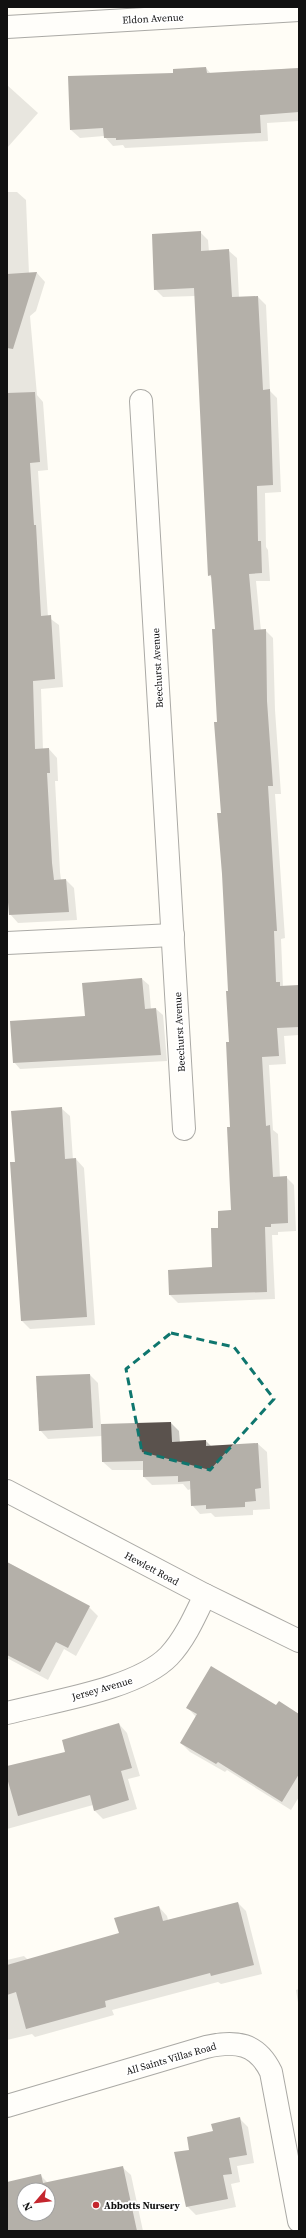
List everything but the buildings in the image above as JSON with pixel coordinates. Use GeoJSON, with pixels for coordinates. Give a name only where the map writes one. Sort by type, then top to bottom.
{"type":"FeatureCollection","features":[{"type":"Feature","properties":{"kind":"street","name":"Eldon Avenue"},"geometry":{"type":"LineString","coordinates":[[7,27],[299,10]]}},
{"type":"Feature","properties":{"kind":"street","name":"Beechurst Avenue"},"geometry":{"type":"LineString","coordinates":[[141,401],[184,1129]]}},
{"type":"Feature","properties":{"kind":"street"},"geometry":{"type":"LineString","coordinates":[[7,943],[173,935]]}},
{"type":"Feature","properties":{"kind":"street","name":"Hewlett Road"},"geometry":{"type":"LineString","coordinates":[[7,1492],[205,1595],[299,1641]]}},
{"type":"Feature","properties":{"kind":"street","name":"Jersey Avenue"},"geometry":{"type":"LineString","coordinates":[[7,1713],[117,1685],[136,1679],[153,1669],[178,1644],[205,1595]]}},
{"type":"Feature","properties":{"kind":"street","name":"All Saints Villas Road"},"geometry":{"type":"LineString","coordinates":[[7,2106],[206,2047],[231,2043],[243,2045],[254,2050],[265,2060],[271,2072],[299,2222]]}},
{"type":"Feature","properties":{"kind":"highlighted area"},"geometry":{"type":"Polygon","coordinates":[[[171,1333],[234,1347],[274,1399],[210,1470],[142,1452],[126,1369],[171,1333]]]}},
{"type":"Feature","properties":{"kind":"place","name":"Abbotts Nursery"},"geometry":{"type":"Point","coordinates":[96,2205]}}]}
